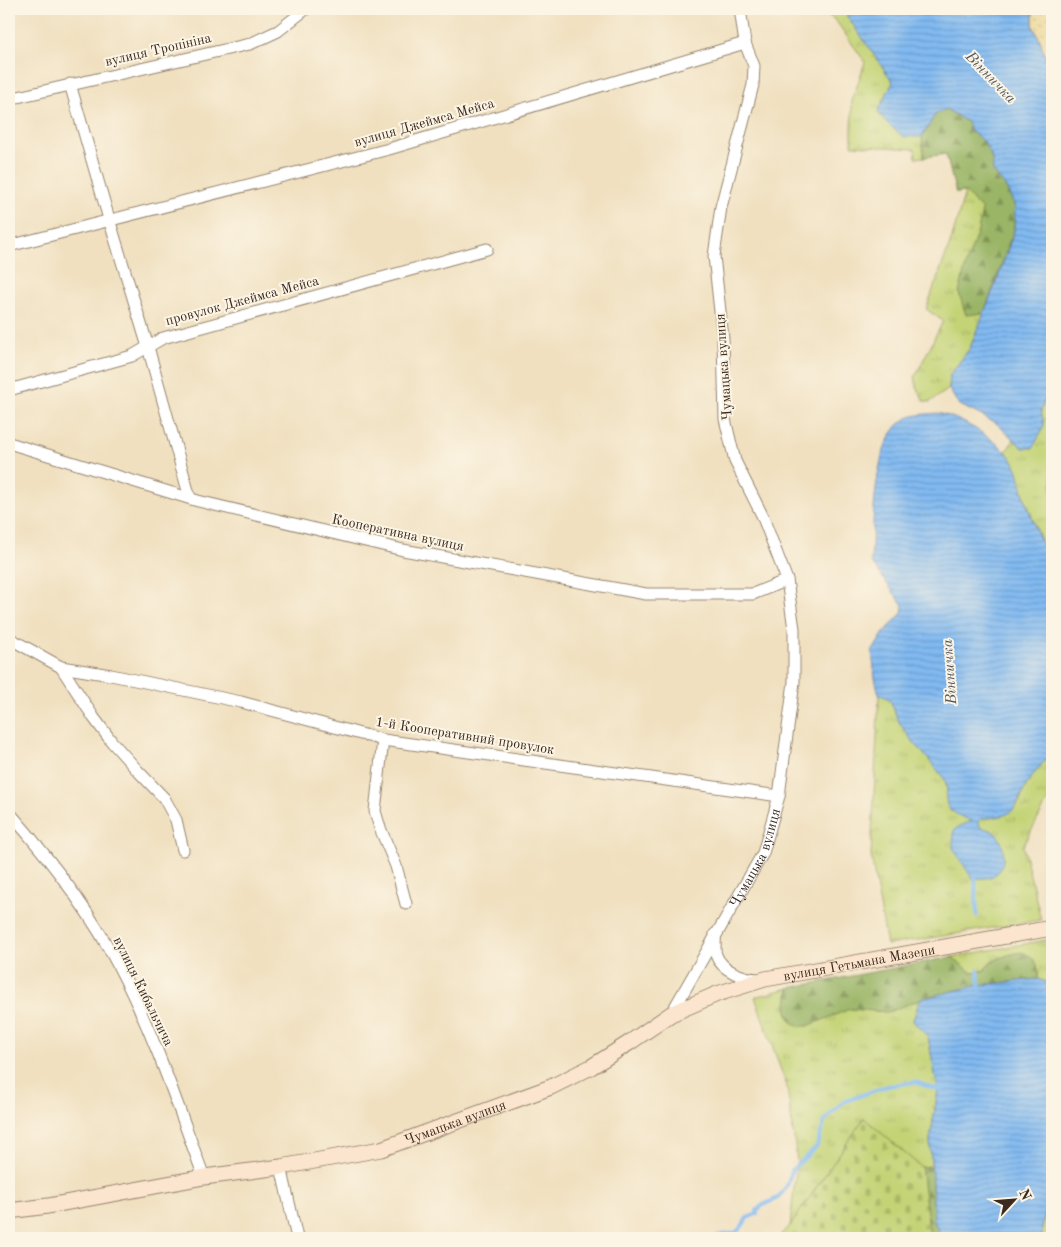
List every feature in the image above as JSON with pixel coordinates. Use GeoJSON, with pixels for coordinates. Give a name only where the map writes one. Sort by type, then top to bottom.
{"type":"FeatureCollection","features":[{"type":"Feature","properties":{"kind":"street","name":"вулиця Тропініна"},"geometry":{"type":"LineString","coordinates":[[9,99],[250,44],[278,31],[306,9]]}},
{"type":"Feature","properties":{"kind":"street","name":"Чумацька вулиця"},"geometry":{"type":"LineString","coordinates":[[9,1211],[48,1206],[204,1176],[281,1167],[381,1149],[550,1086],[591,1067],[671,1014],[763,853],[779,796],[794,682],[794,629],[787,580],[762,515],[735,461],[725,418],[723,339],[714,256],[721,207],[753,85],[754,66],[745,43],[740,9]]}},
{"type":"Feature","properties":{"kind":"street","name":"вулиця Джеймса Мейса"},"geometry":{"type":"LineString","coordinates":[[9,246],[389,149],[745,43]]}},
{"type":"Feature","properties":{"kind":"street"},"geometry":{"type":"LineString","coordinates":[[70,84],[148,347],[190,498]]}},
{"type":"Feature","properties":{"kind":"street","name":"провулок Джеймса Мейса"},"geometry":{"type":"LineString","coordinates":[[9,390],[132,356],[162,338],[487,249]]}},
{"type":"Feature","properties":{"kind":"street","name":"Кооперативна вулиця"},"geometry":{"type":"LineString","coordinates":[[9,444],[190,498],[403,550],[646,594],[753,594],[787,580]]}},
{"type":"Feature","properties":{"kind":"street","name":"1-й Кооперативний провулок"},"geometry":{"type":"LineString","coordinates":[[9,638],[61,667],[111,675],[241,702],[383,740],[779,796]]}},
{"type":"Feature","properties":{"kind":"street"},"geometry":{"type":"LineString","coordinates":[[61,667],[112,742],[164,798],[176,820],[183,850]]}},
{"type":"Feature","properties":{"kind":"street"},"geometry":{"type":"LineString","coordinates":[[383,740],[375,811],[396,866],[406,904]]}},
{"type":"Feature","properties":{"kind":"street","name":"вулиця Кибальчича"},"geometry":{"type":"LineString","coordinates":[[9,812],[35,842],[81,904],[120,968],[153,1038],[204,1176]]}},
{"type":"Feature","properties":{"kind":"street","name":"вулиця Гетьмана Мазепи"},"geometry":{"type":"LineString","coordinates":[[671,1014],[717,994],[766,979],[1052,928]]}},
{"type":"Feature","properties":{"kind":"street"},"geometry":{"type":"LineString","coordinates":[[715,934],[716,955],[726,968],[744,978],[766,979]]}},
{"type":"Feature","properties":{"kind":"street"},"geometry":{"type":"LineString","coordinates":[[281,1167],[297,1238]]}},
{"type":"Feature","properties":{"kind":"green space"},"geometry":{"type":"Polygon","coordinates":[[[821,9],[842,9],[893,82],[878,112],[967,122],[999,275],[970,348],[950,375],[949,389],[930,402],[924,401],[917,388],[915,377],[943,321],[926,309],[952,238],[965,192],[956,193],[946,154],[916,158],[915,149],[852,145],[852,101],[865,62],[836,21],[821,9]]]}},
{"type":"Feature","properties":{"kind":"green space"},"geometry":{"type":"Polygon","coordinates":[[[946,109],[967,122],[971,131],[984,142],[992,158],[993,171],[1005,186],[1015,206],[1014,231],[984,313],[966,315],[959,293],[966,264],[978,231],[982,210],[965,192],[956,193],[946,154],[924,157],[922,137],[935,115],[946,109]]]}},
{"type":"Feature","properties":{"kind":"green space"},"geometry":{"type":"Polygon","coordinates":[[[1052,382],[1052,580],[1017,469],[1006,451],[1014,440],[1023,448],[1044,426],[1041,410],[1052,382]]]}},
{"type":"Feature","properties":{"kind":"green space"},"geometry":{"type":"Polygon","coordinates":[[[879,695],[890,700],[901,726],[945,780],[947,789],[946,800],[981,819],[1007,814],[1018,805],[1027,783],[1041,764],[1052,754],[1052,793],[1023,846],[1041,920],[887,945],[871,856],[879,695]]]}},
{"type":"Feature","properties":{"kind":"green space"},"geometry":{"type":"Polygon","coordinates":[[[1052,939],[1052,987],[1038,979],[1038,970],[993,960],[983,971],[971,972],[952,957],[1052,939]]]}},
{"type":"Feature","properties":{"kind":"green space"},"geometry":{"type":"Polygon","coordinates":[[[1022,952],[1036,962],[1038,979],[979,985],[920,999],[888,1012],[850,1009],[808,1026],[800,1026],[794,1023],[788,1014],[789,988],[952,957],[971,972],[983,971],[1000,958],[1022,952]]]}},
{"type":"Feature","properties":{"kind":"green space"},"geometry":{"type":"Polygon","coordinates":[[[789,988],[787,1012],[842,1011],[850,1009],[888,1012],[920,999],[913,1021],[928,1037],[938,1090],[930,1140],[931,1166],[921,1167],[864,1119],[790,1226],[797,1161],[787,1087],[755,997],[789,988]]]}},
{"type":"Feature","properties":{"kind":"green space"},"geometry":{"type":"Polygon","coordinates":[[[864,1118],[921,1167],[930,1238],[777,1238],[790,1226],[864,1118]]]}},
{"type":"Feature","properties":{"kind":"green space"},"geometry":{"type":"Polygon","coordinates":[[[931,1166],[934,1221],[941,1238],[930,1238],[921,1167],[931,1166]]]}},
{"type":"Feature","properties":{"kind":"green space"},"geometry":{"type":"Polygon","coordinates":[[[1052,1182],[1052,1238],[1042,1238],[1042,1228],[1052,1182]]]}},
{"type":"Feature","properties":{"kind":"sand"},"geometry":{"type":"Polygon","coordinates":[[[1033,9],[1052,9],[1052,73],[1049,70],[1040,40],[1033,26],[1033,9]]]}},
{"type":"Feature","properties":{"kind":"water"},"geometry":{"type":"Polygon","coordinates":[[[842,9],[1033,9],[1033,26],[1040,40],[1049,70],[1052,73],[1052,382],[1041,410],[1044,426],[1033,448],[1023,448],[996,423],[958,404],[949,389],[950,375],[970,348],[999,275],[1014,231],[1015,206],[1005,186],[993,171],[992,158],[984,142],[971,131],[967,122],[946,109],[935,115],[922,137],[904,137],[888,124],[878,112],[893,82],[842,9]]]}},
{"type":"Feature","properties":{"kind":"water"},"geometry":{"type":"Polygon","coordinates":[[[937,413],[956,419],[978,430],[998,445],[1012,459],[1018,471],[1052,580],[1052,754],[1032,776],[1011,811],[1001,816],[981,819],[978,822],[980,827],[992,831],[998,836],[1003,852],[1002,863],[997,873],[985,878],[972,878],[953,848],[954,830],[972,821],[954,813],[948,806],[946,802],[947,786],[945,780],[901,726],[890,700],[879,695],[872,652],[883,634],[902,613],[903,605],[871,562],[874,507],[880,465],[885,447],[893,431],[904,420],[916,415],[937,413]]]}},
{"type":"Feature","properties":{"kind":"water"},"geometry":{"type":"Polygon","coordinates":[[[1038,979],[1052,987],[1052,1182],[1042,1228],[1042,1238],[941,1238],[934,1221],[930,1140],[938,1090],[928,1037],[913,1021],[920,999],[979,985],[1038,979]]]}},
{"type":"Feature","properties":{"kind":"waterway","name":"Вінничка"},"geometry":{"type":"LineString","coordinates":[[975,875],[977,915]]}},
{"type":"Feature","properties":{"kind":"waterway"},"geometry":{"type":"LineString","coordinates":[[978,971],[980,989]]}},
{"type":"Feature","properties":{"kind":"waterway"},"geometry":{"type":"LineString","coordinates":[[714,1238],[735,1233],[747,1218],[757,1214],[757,1210],[763,1205],[778,1198],[787,1186],[792,1170],[817,1146],[825,1120],[843,1102],[887,1086],[915,1082],[938,1090],[942,1089]]}}]}
